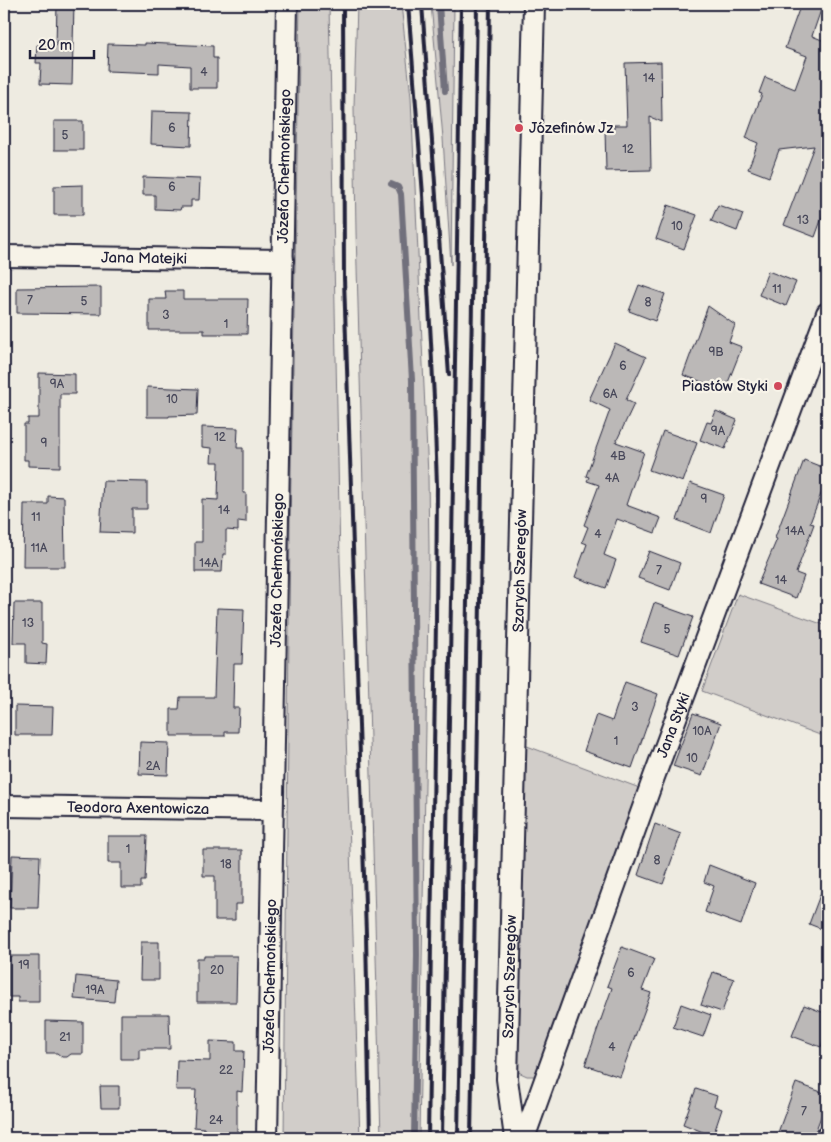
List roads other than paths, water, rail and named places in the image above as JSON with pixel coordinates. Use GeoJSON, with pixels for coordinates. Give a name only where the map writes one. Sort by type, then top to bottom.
{"type":"FeatureCollection","features":[{"type":"Feature","properties":{"kind":"street","name":"Józefa Chełmońskiego"},"geometry":{"type":"LineString","coordinates":[[267,1138],[286,4]]}},
{"type":"Feature","properties":{"kind":"street","name":"Szarych Szeregów"},"geometry":{"type":"LineString","coordinates":[[514,1138],[508,1079],[534,4]]}},
{"type":"Feature","properties":{"kind":"street","name":"Jana Matejki"},"geometry":{"type":"LineString","coordinates":[[4,256],[283,260]]}},
{"type":"Feature","properties":{"kind":"street","name":"Jana Styki"},"geometry":{"type":"LineString","coordinates":[[524,1138],[658,768],[827,313]]}},
{"type":"Feature","properties":{"kind":"street","name":"Teodora Axentowicza"},"geometry":{"type":"LineString","coordinates":[[4,806],[272,810]]}},
{"type":"Feature","properties":{"kind":"waterway"},"geometry":{"type":"LineString","coordinates":[[439,4],[445,91]]}},
{"type":"Feature","properties":{"kind":"waterway"},"geometry":{"type":"LineString","coordinates":[[391,184],[398,187],[401,194],[412,380],[417,955],[414,1138]]}},
{"type":"Feature","properties":{"kind":"railway"},"geometry":{"type":"LineString","coordinates":[[343,4],[344,279],[366,934],[370,1138]]}},
{"type":"Feature","properties":{"kind":"railway"},"geometry":{"type":"LineString","coordinates":[[408,4],[423,195],[437,486],[428,1138]]}},
{"type":"Feature","properties":{"kind":"railway"},"geometry":{"type":"LineString","coordinates":[[422,4],[449,375]]}},
{"type":"Feature","properties":{"kind":"railway"},"geometry":{"type":"LineString","coordinates":[[442,1138],[461,4]]}},
{"type":"Feature","properties":{"kind":"railway"},"geometry":{"type":"LineString","coordinates":[[458,1138],[477,4]]}},
{"type":"Feature","properties":{"kind":"railway"},"geometry":{"type":"LineString","coordinates":[[471,1138],[490,4]]}},
{"type":"Feature","properties":{"kind":"place","name":"Józefinów Jz"},"geometry":{"type":"Point","coordinates":[519,128]}},
{"type":"Feature","properties":{"kind":"place","name":"Piastów Styki"},"geometry":{"type":"Point","coordinates":[778,386]}}]}
